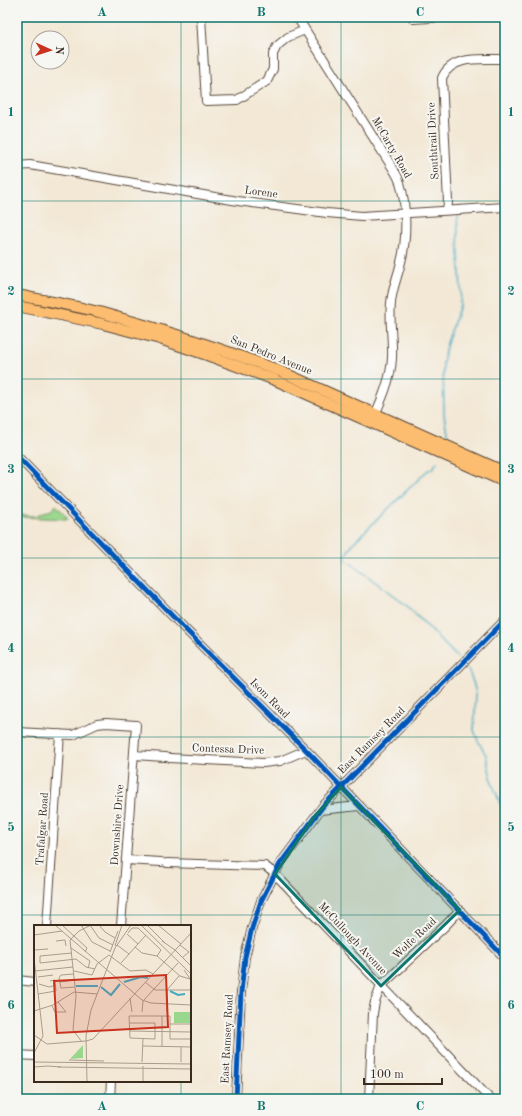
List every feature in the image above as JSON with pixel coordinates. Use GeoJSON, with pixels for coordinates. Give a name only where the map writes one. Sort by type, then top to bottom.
{"type":"FeatureCollection","features":[{"type":"Feature","properties":{"kind":"main road","name":"San Pedro Avenue"},"geometry":{"type":"LineString","coordinates":[[17,295],[98,312],[163,330],[253,360],[280,371],[373,418],[493,472],[505,482]]}},
{"type":"Feature","properties":{"kind":"main road","name":"San Pedro Avenue"},"geometry":{"type":"LineString","coordinates":[[17,306],[95,322],[160,339],[275,380],[373,418]]}},
{"type":"Feature","properties":{"kind":"main road"},"geometry":{"type":"LineString","coordinates":[[79,319],[81,308]]}},
{"type":"Feature","properties":{"kind":"main road"},"geometry":{"type":"LineString","coordinates":[[95,322],[98,312]]}},
{"type":"Feature","properties":{"kind":"main road","name":"San Pedro Avenue"},"geometry":{"type":"LineString","coordinates":[[493,472],[505,472]]}},
{"type":"Feature","properties":{"kind":"street"},"geometry":{"type":"LineString","coordinates":[[201,17],[206,101],[237,100],[267,81],[273,69],[273,54],[277,46],[288,37],[305,30]]}},
{"type":"Feature","properties":{"kind":"street","name":"McCarty Road"},"geometry":{"type":"LineString","coordinates":[[297,17],[396,174],[402,189],[404,213],[403,251],[392,294],[391,368],[386,388],[373,418]]}},
{"type":"Feature","properties":{"kind":"street"},"geometry":{"type":"LineString","coordinates":[[413,17],[414,19],[446,17]]}},
{"type":"Feature","properties":{"kind":"street","name":"Southtrail Drive"},"geometry":{"type":"LineString","coordinates":[[447,210],[448,202],[442,78],[445,71],[450,66],[460,61],[505,59]]}},
{"type":"Feature","properties":{"kind":"street","name":"Lorene"},"geometry":{"type":"LineString","coordinates":[[17,166],[30,165],[238,201],[327,213],[362,216],[447,210],[505,208]]}},
{"type":"Feature","properties":{"kind":"street","name":"Isom Road"},"geometry":{"type":"LineString","coordinates":[[17,456],[187,631],[306,750],[505,958]]}},
{"type":"Feature","properties":{"kind":"street","name":"East Ramsey Road"},"geometry":{"type":"LineString","coordinates":[[236,1099],[240,992],[245,957],[252,928],[261,901],[275,874],[287,853],[320,810],[505,620]]}},
{"type":"Feature","properties":{"kind":"street","name":"Downshire Drive"},"geometry":{"type":"LineString","coordinates":[[60,734],[80,734],[97,724],[106,723],[136,725],[121,925]]}},
{"type":"Feature","properties":{"kind":"street"},"geometry":{"type":"LineString","coordinates":[[17,732],[60,734]]}},
{"type":"Feature","properties":{"kind":"street","name":"Trafalgar Road"},"geometry":{"type":"LineString","coordinates":[[47,925],[60,734]]}},
{"type":"Feature","properties":{"kind":"street","name":"Contessa Drive"},"geometry":{"type":"LineString","coordinates":[[134,755],[266,763],[280,760],[306,750]]}},
{"type":"Feature","properties":{"kind":"street"},"geometry":{"type":"LineString","coordinates":[[320,810],[359,806]]}},
{"type":"Feature","properties":{"kind":"street","name":"McCullough Avenue"},"geometry":{"type":"LineString","coordinates":[[126,860],[265,866],[275,874],[490,1099]]}},
{"type":"Feature","properties":{"kind":"street","name":"Wolfe Road"},"geometry":{"type":"LineString","coordinates":[[369,1099],[373,1013],[375,1002],[381,986],[460,910]]}},
{"type":"Feature","properties":{"kind":"street"},"geometry":{"type":"LineString","coordinates":[[17,980],[34,982]]}},
{"type":"Feature","properties":{"kind":"street"},"geometry":{"type":"LineString","coordinates":[[17,1055],[34,1056]]}},
{"type":"Feature","properties":{"kind":"street"},"geometry":{"type":"LineString","coordinates":[[110,1099],[111,1082]]}},
{"type":"Feature","properties":{"kind":"highlighted area"},"geometry":{"type":"Polygon","coordinates":[[[341,787],[460,910],[381,986],[275,874],[314,817],[341,787]]]}},
{"type":"Feature","properties":{"kind":"green space"},"geometry":{"type":"Polygon","coordinates":[[[56,505],[68,518],[17,517],[17,515],[39,516],[40,513],[52,510],[56,505]]]}},
{"type":"Feature","properties":{"kind":"waterway"},"geometry":{"type":"LineString","coordinates":[[448,438],[444,415],[443,363],[446,346],[460,305],[461,291],[457,216]]}},
{"type":"Feature","properties":{"kind":"waterway"},"geometry":{"type":"LineString","coordinates":[[437,462],[433,468],[427,471],[354,542],[345,556],[345,559],[406,605],[458,658]]}},
{"type":"Feature","properties":{"kind":"waterway"},"geometry":{"type":"LineString","coordinates":[[468,669],[476,693],[474,730],[486,755],[492,783],[505,815]]}},
{"type":"Feature","properties":{"kind":"waterway"},"geometry":{"type":"LineString","coordinates":[[501,943],[505,939]]}},
{"type":"Feature","properties":{"kind":"cycle path"},"geometry":{"type":"LineString","coordinates":[[17,456],[187,631],[306,750],[505,958]]}},
{"type":"Feature","properties":{"kind":"cycle path"},"geometry":{"type":"LineString","coordinates":[[236,1099],[241,992],[245,957],[252,928],[261,901],[280,864],[323,806],[505,620]]}}]}
